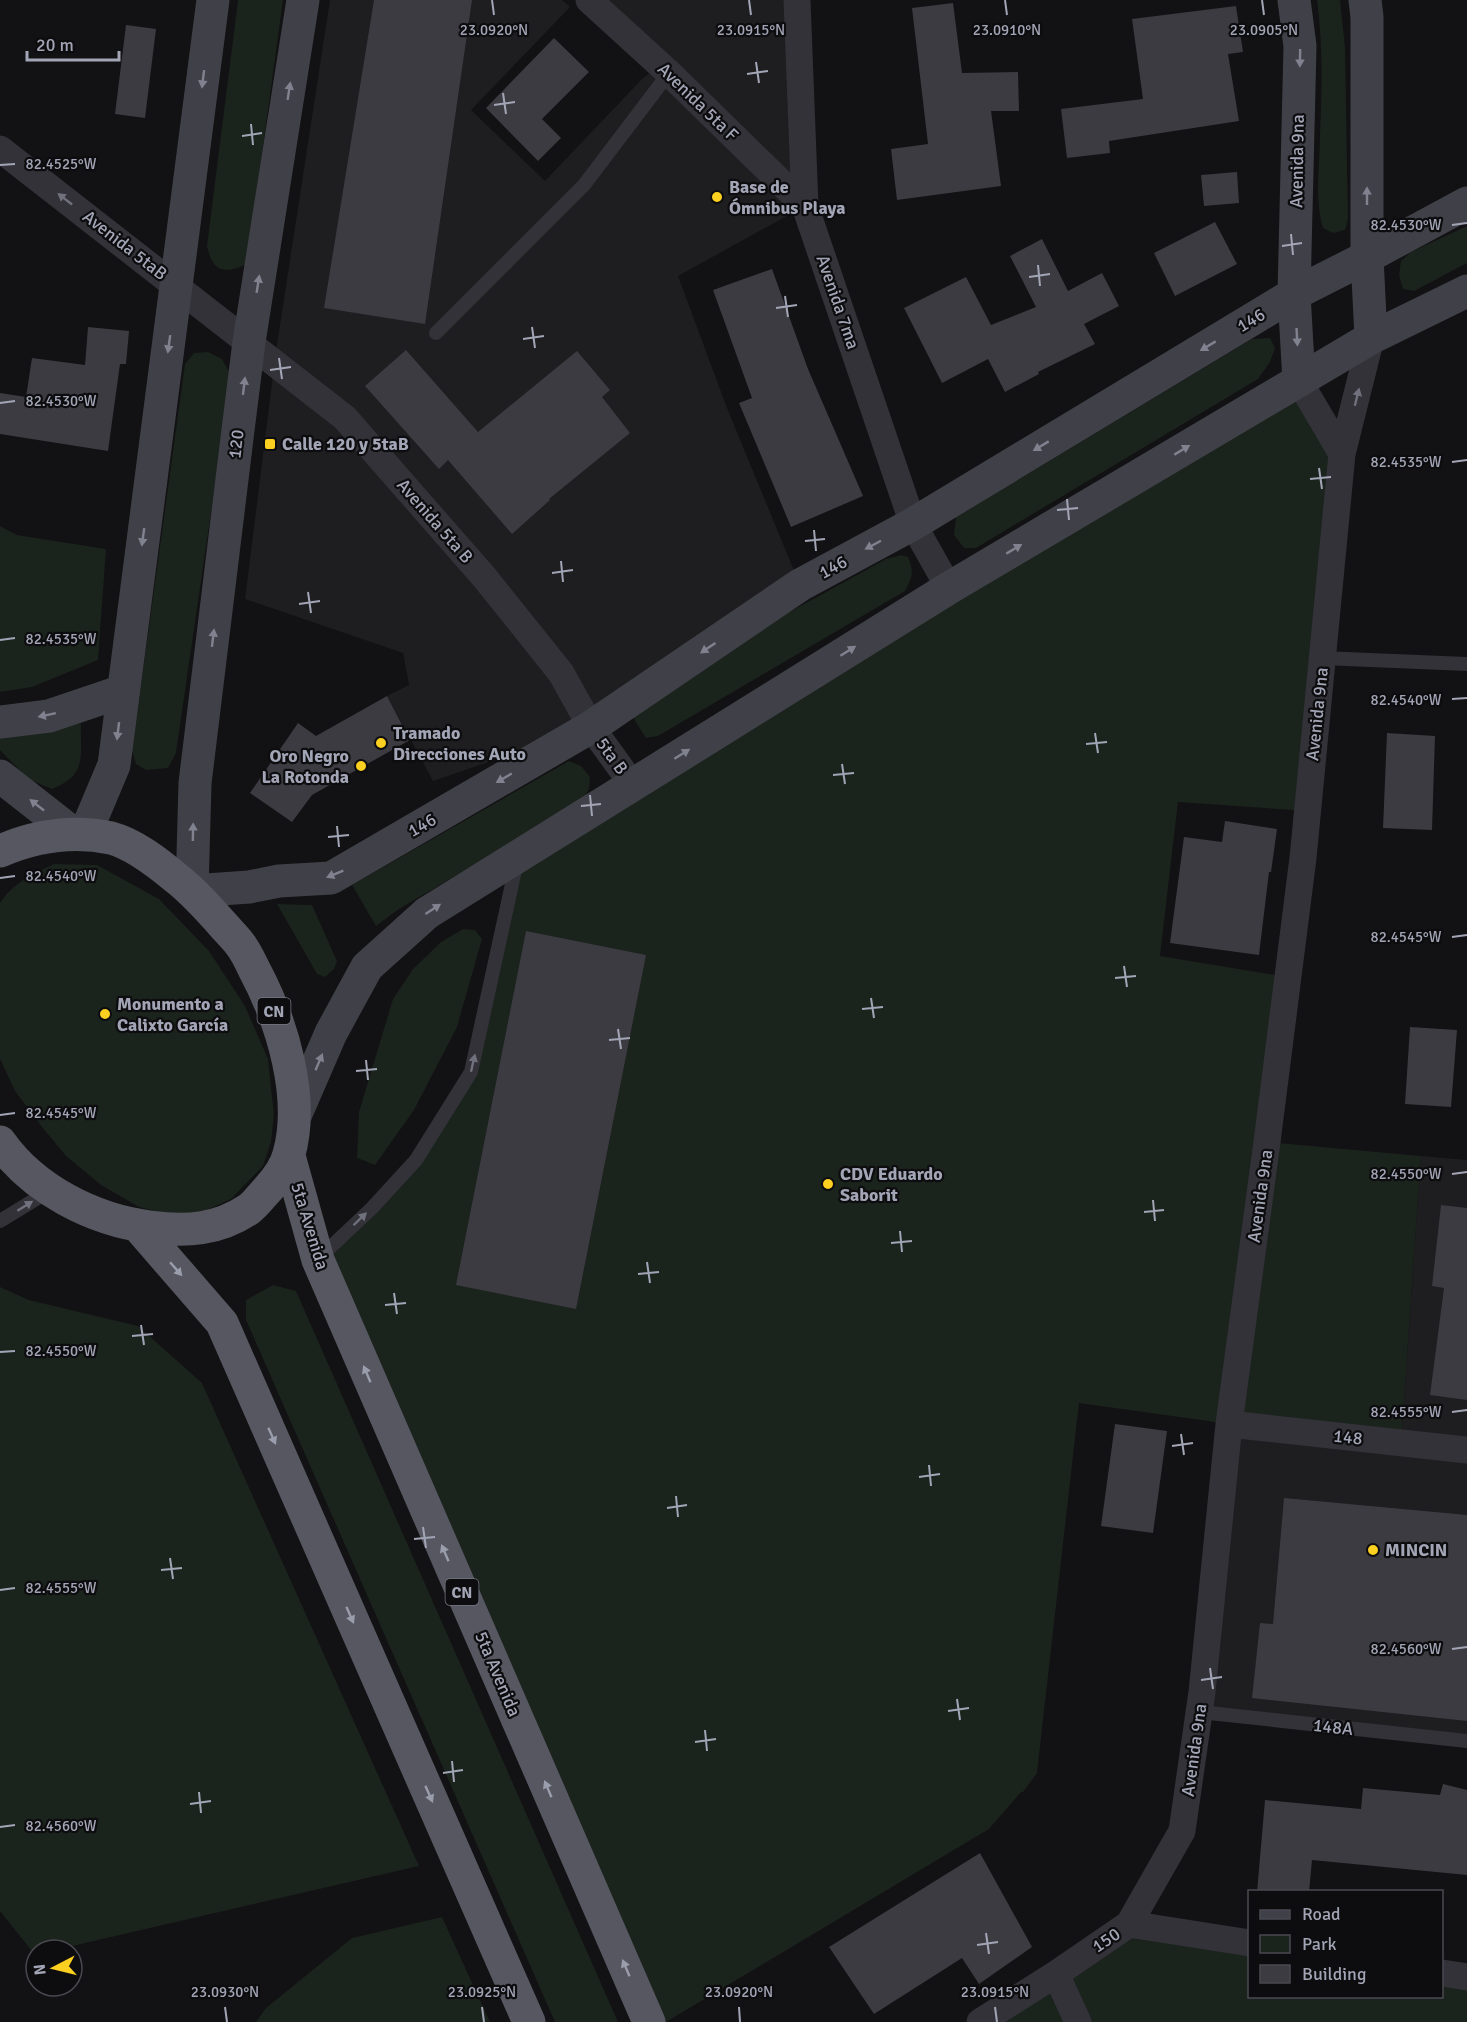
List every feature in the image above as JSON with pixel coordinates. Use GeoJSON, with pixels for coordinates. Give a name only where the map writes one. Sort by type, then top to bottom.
{"type":"FeatureCollection","features":[{"type":"Feature","properties":{"kind":"highway","name":"CN"},"geometry":{"type":"LineString","coordinates":[[0,851],[38,838],[79,834],[114,839],[152,858],[192,891],[242,947],[270,1000],[286,1046],[296,1116],[289,1156],[274,1182],[251,1208],[220,1225],[179,1231],[137,1226],[91,1212],[50,1190],[12,1159],[0,1142]]}},
{"type":"Feature","properties":{"kind":"highway","name":"5ta Avenida"},"geometry":{"type":"LineString","coordinates":[[289,1156],[318,1260],[649,2022]]}},
{"type":"Feature","properties":{"kind":"highway"},"geometry":{"type":"LineString","coordinates":[[137,1226],[222,1323],[529,2022]]}},
{"type":"Feature","properties":{"kind":"main road"},"geometry":{"type":"LineString","coordinates":[[0,776],[79,834],[114,765],[213,0]]}},
{"type":"Feature","properties":{"kind":"main road","name":"120"},"geometry":{"type":"LineString","coordinates":[[192,891],[195,783],[249,342],[303,0]]}},
{"type":"Feature","properties":{"kind":"main road","name":"Avenida 9na"},"geometry":{"type":"LineString","coordinates":[[1294,0],[1300,46],[1294,294],[1299,381]]}},
{"type":"Feature","properties":{"kind":"main road","name":"Avenida 9na"},"geometry":{"type":"LineString","coordinates":[[1365,0],[1367,17],[1367,257],[1371,338]]}},
{"type":"Feature","properties":{"kind":"main road","name":"146"},"geometry":{"type":"LineString","coordinates":[[192,891],[249,887],[279,881],[332,878],[591,727],[800,585],[913,524],[1294,294],[1467,203]]}},
{"type":"Feature","properties":{"kind":"main road"},"geometry":{"type":"LineString","coordinates":[[296,1116],[331,1033],[367,968],[427,913],[949,588],[1371,338],[1467,291]]}},
{"type":"Feature","properties":{"kind":"main road"},"geometry":{"type":"LineString","coordinates":[[0,722],[49,716],[123,691]]}},
{"type":"Feature","properties":{"kind":"street","name":"Avenida 5ta F"},"geometry":{"type":"LineString","coordinates":[[589,0],[669,73],[805,206]]}},
{"type":"Feature","properties":{"kind":"street","name":"Avenida 7ma"},"geometry":{"type":"LineString","coordinates":[[797,0],[805,206],[913,524],[949,588]]}},
{"type":"Feature","properties":{"kind":"street","name":"Avenida 5taB"},"geometry":{"type":"LineString","coordinates":[[0,149],[249,342]]}},
{"type":"Feature","properties":{"kind":"street","name":"Avenida 9na"},"geometry":{"type":"LineString","coordinates":[[1129,1924],[1182,1831],[1200,1712],[1229,1424],[1303,858],[1342,454],[1371,338]]}},
{"type":"Feature","properties":{"kind":"street","name":"Avenida 5ta B"},"geometry":{"type":"LineString","coordinates":[[249,342],[345,418],[485,578],[561,673],[591,727]]}},
{"type":"Feature","properties":{"kind":"street","name":"Avenida 9na"},"geometry":{"type":"LineString","coordinates":[[1299,381],[1342,454]]}},
{"type":"Feature","properties":{"kind":"street","name":"5ta B"},"geometry":{"type":"LineString","coordinates":[[591,727],[633,785]]}},
{"type":"Feature","properties":{"kind":"street","name":"148"},"geometry":{"type":"LineString","coordinates":[[1229,1424],[1467,1450]]}},
{"type":"Feature","properties":{"kind":"street","name":"150"},"geometry":{"type":"LineString","coordinates":[[980,2022],[1129,1924],[1248,1943]]}},
{"type":"Feature","properties":{"kind":"street"},"geometry":{"type":"LineString","coordinates":[[1443,1973],[1467,1977]]}},
{"type":"Feature","properties":{"kind":"street"},"geometry":{"type":"LineString","coordinates":[[1056,1974],[1078,2022]]}},
{"type":"Feature","properties":{"kind":"lane"},"geometry":{"type":"LineString","coordinates":[[436,333],[584,185],[669,73]]}},
{"type":"Feature","properties":{"kind":"lane"},"geometry":{"type":"LineString","coordinates":[[1322,658],[1467,664]]}},
{"type":"Feature","properties":{"kind":"lane"},"geometry":{"type":"LineString","coordinates":[[318,1260],[372,1208],[416,1160],[471,1072],[518,857]]}},
{"type":"Feature","properties":{"kind":"lane"},"geometry":{"type":"LineString","coordinates":[[0,1221],[50,1190]]}},
{"type":"Feature","properties":{"kind":"lane","name":"148A"},"geometry":{"type":"LineString","coordinates":[[1200,1712],[1467,1741]]}},
{"type":"Feature","properties":{"kind":"shaded area"},"geometry":{"type":"Polygon","coordinates":[[[330,0],[562,0],[570,7],[471,110],[545,181],[643,78],[669,59],[609,0],[797,0],[805,206],[678,276],[727,408],[800,585],[591,727],[433,781],[387,696],[409,685],[403,653],[245,599],[276,351],[330,0]]]}},
{"type":"Feature","properties":{"kind":"shaded area"},"geometry":{"type":"Polygon","coordinates":[[[1421,1156],[1467,1160],[1467,1741],[1200,1712],[1229,1424],[1401,1442],[1421,1156]]]}},
{"type":"Feature","properties":{"kind":"green space"},"geometry":{"type":"Polygon","coordinates":[[[238,0],[283,0],[247,264],[226,270],[216,266],[212,261],[207,246],[238,0]]]}},
{"type":"Feature","properties":{"kind":"green space"},"geometry":{"type":"Polygon","coordinates":[[[1317,0],[1340,0],[1345,47],[1348,219],[1345,230],[1333,233],[1323,228],[1319,205],[1322,67],[1317,0]]]}},
{"type":"Feature","properties":{"kind":"green space"},"geometry":{"type":"Polygon","coordinates":[[[1467,226],[1467,263],[1414,291],[1403,289],[1399,275],[1401,261],[1411,252],[1467,226]]]}},
{"type":"Feature","properties":{"kind":"green space"},"geometry":{"type":"Polygon","coordinates":[[[1270,338],[1275,348],[1270,362],[1258,379],[976,548],[964,548],[954,535],[956,517],[1252,339],[1270,338]]]}},
{"type":"Feature","properties":{"kind":"green space"},"geometry":{"type":"Polygon","coordinates":[[[208,352],[222,359],[231,375],[176,753],[168,768],[146,770],[136,764],[132,751],[185,364],[194,353],[208,352]]]}},
{"type":"Feature","properties":{"kind":"green space","name":"CDV Eduardo Saborit"},"geometry":{"type":"Polygon","coordinates":[[[1299,381],[1342,454],[1307,811],[1178,802],[1160,956],[1288,977],[1267,1142],[1421,1156],[1401,1443],[1229,1424],[1079,1403],[1037,1773],[989,1829],[666,2022],[649,2022],[318,1260],[416,1160],[471,1072],[518,857],[1299,381]]]}},
{"type":"Feature","properties":{"kind":"green space"},"geometry":{"type":"Polygon","coordinates":[[[0,526],[17,535],[106,549],[98,660],[32,687],[0,692],[0,526]]]}},
{"type":"Feature","properties":{"kind":"green space"},"geometry":{"type":"Polygon","coordinates":[[[901,555],[908,557],[912,570],[905,591],[658,736],[646,738],[635,721],[632,707],[648,690],[886,559],[901,555]]]}},
{"type":"Feature","properties":{"kind":"green space"},"geometry":{"type":"Polygon","coordinates":[[[81,723],[81,755],[77,771],[64,783],[52,789],[28,779],[0,750],[0,736],[43,732],[81,723]]]}},
{"type":"Feature","properties":{"kind":"green space"},"geometry":{"type":"Polygon","coordinates":[[[569,761],[581,766],[590,777],[589,789],[582,801],[399,909],[376,926],[352,885],[569,761]]]}},
{"type":"Feature","properties":{"kind":"green space"},"geometry":{"type":"Polygon","coordinates":[[[54,864],[97,865],[159,899],[209,951],[245,1006],[268,1059],[274,1115],[271,1142],[263,1166],[231,1199],[198,1214],[170,1215],[139,1207],[101,1185],[66,1156],[15,1091],[0,1059],[0,903],[17,885],[54,864]]]}},
{"type":"Feature","properties":{"kind":"green space"},"geometry":{"type":"Polygon","coordinates":[[[277,904],[312,905],[337,961],[334,969],[325,977],[317,974],[277,904]]]}},
{"type":"Feature","properties":{"kind":"green space"},"geometry":{"type":"Polygon","coordinates":[[[463,929],[475,930],[482,939],[457,1027],[414,1110],[375,1165],[357,1158],[359,1112],[393,999],[413,969],[441,942],[463,929]]]}},
{"type":"Feature","properties":{"kind":"green space"},"geometry":{"type":"Polygon","coordinates":[[[273,1285],[296,1291],[618,2022],[555,2022],[246,1320],[246,1300],[273,1285]]]}},
{"type":"Feature","properties":{"kind":"green space"},"geometry":{"type":"Polygon","coordinates":[[[0,1287],[29,1300],[138,1326],[202,1383],[419,1866],[84,1943],[84,1938],[24,1938],[24,1941],[0,1911],[0,1287]]]}},
{"type":"Feature","properties":{"kind":"green space"},"geometry":{"type":"Polygon","coordinates":[[[442,1917],[490,2022],[256,2022],[266,2008],[352,1938],[442,1917]]]}},
{"type":"Feature","properties":{"kind":"green space"},"geometry":{"type":"Polygon","coordinates":[[[1129,1924],[1248,1943],[1248,1998],[1443,1998],[1443,1973],[1467,1977],[1467,2022],[980,2022],[1129,1924]]]}},
{"type":"Feature","properties":{"kind":"building"},"geometry":{"type":"Polygon","coordinates":[[[374,0],[472,0],[425,324],[324,308],[374,0]]]}},
{"type":"Feature","properties":{"kind":"building"},"geometry":{"type":"Polygon","coordinates":[[[953,3],[962,73],[1018,72],[1019,111],[991,111],[1001,186],[897,200],[891,149],[928,144],[912,8],[953,3]]]}},
{"type":"Feature","properties":{"kind":"building"},"geometry":{"type":"Polygon","coordinates":[[[1236,6],[1243,52],[1228,54],[1239,121],[1109,141],[1110,153],[1067,158],[1061,109],[1143,99],[1132,19],[1236,6]]]}},
{"type":"Feature","properties":{"kind":"building"},"geometry":{"type":"Polygon","coordinates":[[[126,25],[156,29],[145,118],[115,114],[126,25]]]}},
{"type":"Feature","properties":{"kind":"building"},"geometry":{"type":"Polygon","coordinates":[[[554,38],[589,72],[542,119],[561,138],[538,161],[486,108],[554,38]]]}},
{"type":"Feature","properties":{"kind":"building"},"geometry":{"type":"Polygon","coordinates":[[[1237,172],[1239,203],[1204,206],[1201,175],[1237,172]]]}},
{"type":"Feature","properties":{"kind":"building"},"geometry":{"type":"Polygon","coordinates":[[[1215,222],[1237,264],[1175,296],[1154,253],[1215,222]]]}},
{"type":"Feature","properties":{"kind":"building"},"geometry":{"type":"Polygon","coordinates":[[[1042,239],[1068,291],[1102,273],[1119,306],[1084,324],[1095,344],[1038,372],[1039,374],[1005,392],[988,359],[942,383],[904,308],[966,277],[991,325],[1036,307],[1010,256],[1042,239]]]}},
{"type":"Feature","properties":{"kind":"building"},"geometry":{"type":"Polygon","coordinates":[[[772,269],[808,369],[863,496],[791,527],[739,403],[752,398],[713,290],[772,269]]]}},
{"type":"Feature","properties":{"kind":"building"},"geometry":{"type":"Polygon","coordinates":[[[88,327],[129,331],[126,364],[120,364],[108,451],[0,434],[0,393],[26,397],[32,358],[85,365],[88,327]]]}},
{"type":"Feature","properties":{"kind":"building"},"geometry":{"type":"Polygon","coordinates":[[[406,350],[478,432],[577,351],[610,390],[602,397],[630,433],[549,499],[512,534],[448,460],[439,469],[365,386],[406,350]]]}},
{"type":"Feature","properties":{"kind":"building"},"geometry":{"type":"Polygon","coordinates":[[[387,696],[410,740],[312,795],[292,822],[250,793],[298,723],[316,736],[387,696]]]}},
{"type":"Feature","properties":{"kind":"building"},"geometry":{"type":"Polygon","coordinates":[[[1387,733],[1435,736],[1432,830],[1383,828],[1387,733]]]}},
{"type":"Feature","properties":{"kind":"building"},"geometry":{"type":"Polygon","coordinates":[[[1225,821],[1277,829],[1271,872],[1269,872],[1259,955],[1170,943],[1184,837],[1222,842],[1225,821]]]}},
{"type":"Feature","properties":{"kind":"building"},"geometry":{"type":"Polygon","coordinates":[[[526,931],[646,955],[576,1309],[456,1285],[526,931]]]}},
{"type":"Feature","properties":{"kind":"building"},"geometry":{"type":"Polygon","coordinates":[[[1410,1027],[1457,1030],[1451,1107],[1405,1104],[1410,1027]]]}},
{"type":"Feature","properties":{"kind":"building"},"geometry":{"type":"Polygon","coordinates":[[[1441,1205],[1467,1208],[1467,1400],[1430,1395],[1444,1288],[1432,1286],[1441,1205]]]}},
{"type":"Feature","properties":{"kind":"building"},"geometry":{"type":"Polygon","coordinates":[[[1115,1424],[1167,1431],[1153,1533],[1101,1526],[1115,1424]]]}},
{"type":"Feature","properties":{"kind":"building"},"geometry":{"type":"Polygon","coordinates":[[[1284,1498],[1467,1515],[1467,1721],[1252,1698],[1260,1623],[1273,1624],[1284,1498]]]}},
{"type":"Feature","properties":{"kind":"building"},"geometry":{"type":"Polygon","coordinates":[[[1443,1784],[1467,1790],[1467,1875],[1312,1860],[1309,1890],[1257,1890],[1265,1800],[1361,1809],[1363,1788],[1440,1795],[1443,1784]]]}},
{"type":"Feature","properties":{"kind":"building"},"geometry":{"type":"Polygon","coordinates":[[[980,1853],[1032,1947],[979,1984],[962,1958],[874,2014],[829,1947],[980,1853]]]}},
{"type":"Feature","properties":{"kind":"place","name":"Base de Ómnibus Playa"},"geometry":{"type":"Point","coordinates":[717,197]}},
{"type":"Feature","properties":{"kind":"place","name":"Calle 120 y 5taB"},"geometry":{"type":"Point","coordinates":[270,444]}},
{"type":"Feature","properties":{"kind":"place","name":"Tramado Direcciones Auto"},"geometry":{"type":"Point","coordinates":[381,743]}},
{"type":"Feature","properties":{"kind":"place","name":"Oro Negro La Rotonda"},"geometry":{"type":"Point","coordinates":[361,766]}},
{"type":"Feature","properties":{"kind":"place","name":"Monumento a Calixto García"},"geometry":{"type":"Point","coordinates":[105,1014]}},
{"type":"Feature","properties":{"kind":"place","name":"CDV Eduardo Saborit"},"geometry":{"type":"Point","coordinates":[828,1184]}},
{"type":"Feature","properties":{"kind":"place","name":"MINCIN"},"geometry":{"type":"Point","coordinates":[1373,1550]}}]}
